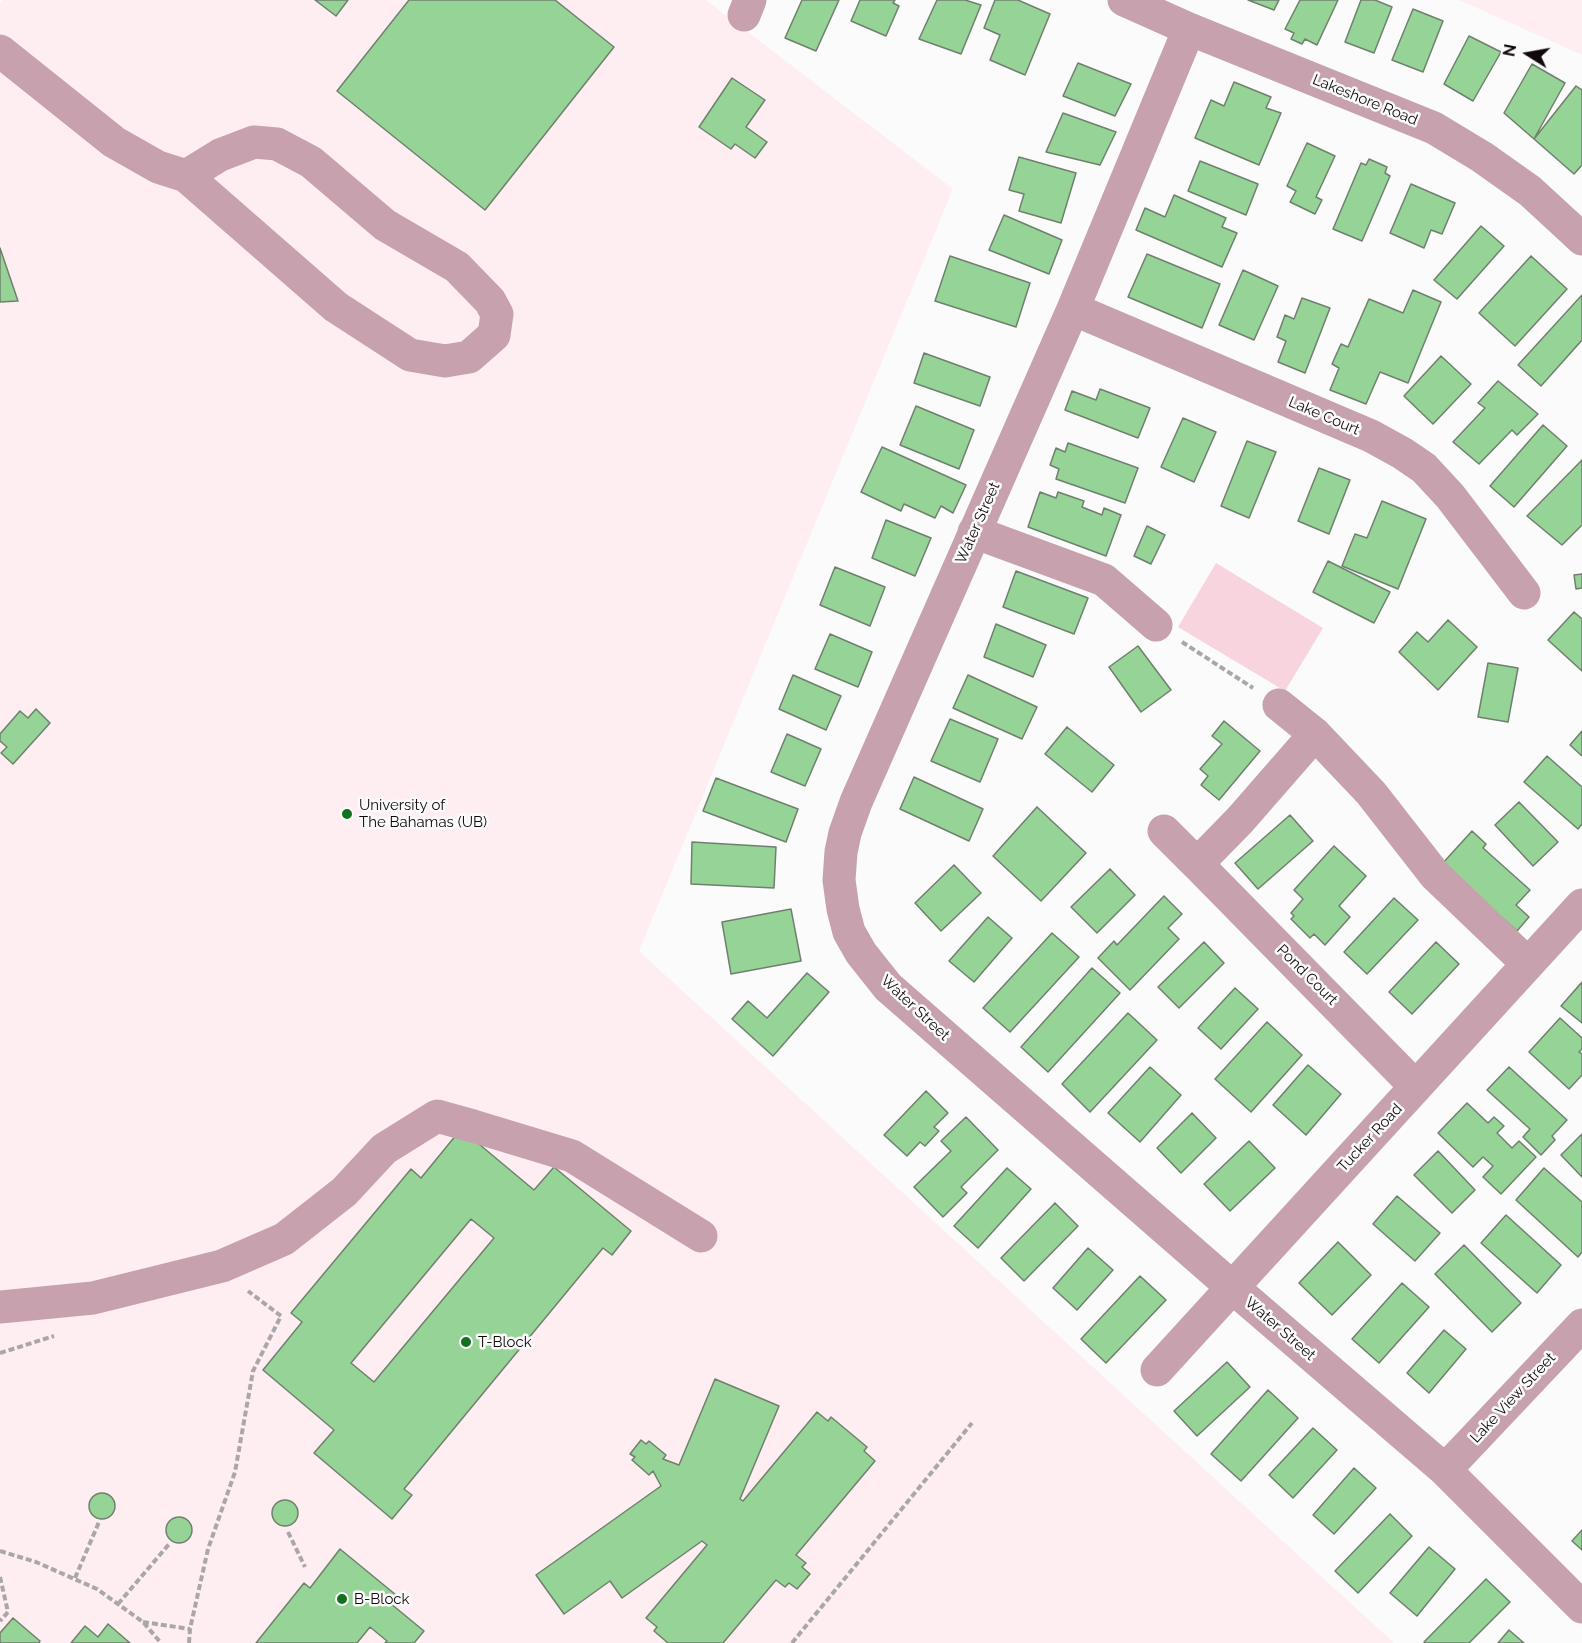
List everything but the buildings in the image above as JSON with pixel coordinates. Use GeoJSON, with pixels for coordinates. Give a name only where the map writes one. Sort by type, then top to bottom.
{"type":"FeatureCollection","features":[{"type":"Feature","properties":{"kind":"street","name":"Lakeshore Road"},"geometry":{"type":"LineString","coordinates":[[1124,0],[1189,29],[1434,128],[1482,157],[1530,191],[1582,239]]}},
{"type":"Feature","properties":{"kind":"street","name":"Water Street"},"geometry":{"type":"LineString","coordinates":[[1189,29],[1073,309],[856,802],[841,852],[839,880],[843,909],[849,932],[861,953],[888,987],[1445,1470],[1582,1607]]}},
{"type":"Feature","properties":{"kind":"street"},"geometry":{"type":"LineString","coordinates":[[0,51],[114,142],[158,167],[186,176],[336,307],[410,355],[445,361],[469,357],[494,335],[497,314],[490,301],[457,267],[385,225],[311,162],[277,144],[254,142],[220,155],[186,176]]}},
{"type":"Feature","properties":{"kind":"street","name":"Lake Court"},"geometry":{"type":"LineString","coordinates":[[1073,309],[1371,436],[1402,453],[1424,468],[1450,496],[1524,592]]}},
{"type":"Feature","properties":{"kind":"street"},"geometry":{"type":"LineString","coordinates":[[974,532],[1104,580],[1156,625]]}},
{"type":"Feature","properties":{"kind":"street"},"geometry":{"type":"LineString","coordinates":[[1279,705],[1315,734],[1371,793],[1435,875],[1528,964]]}},
{"type":"Feature","properties":{"kind":"street"},"geometry":{"type":"LineString","coordinates":[[1197,864],[1240,820],[1315,734]]}},
{"type":"Feature","properties":{"kind":"street","name":"Pond Court"},"geometry":{"type":"LineString","coordinates":[[1164,831],[1416,1087]]}},
{"type":"Feature","properties":{"kind":"street","name":"Tucker Road"},"geometry":{"type":"LineString","coordinates":[[1157,1370],[1582,905]]}},
{"type":"Feature","properties":{"kind":"street"},"geometry":{"type":"LineString","coordinates":[[0,1307],[93,1298],[222,1266],[284,1239],[344,1192],[384,1149],[437,1116],[572,1156],[701,1236]]}},
{"type":"Feature","properties":{"kind":"street","name":"Lake View Street"},"geometry":{"type":"LineString","coordinates":[[1445,1470],[1582,1325]]}},
{"type":"Feature","properties":{"kind":"path"},"geometry":{"type":"LineString","coordinates":[[1156,625],[1279,705]]}},
{"type":"Feature","properties":{"kind":"path"},"geometry":{"type":"LineString","coordinates":[[189,1643],[208,1549],[235,1472],[254,1371],[281,1316],[240,1285]]}},
{"type":"Feature","properties":{"kind":"path"},"geometry":{"type":"LineString","coordinates":[[0,1353],[59,1335]]}},
{"type":"Feature","properties":{"kind":"path"},"geometry":{"type":"LineString","coordinates":[[792,1643],[972,1423]]}},
{"type":"Feature","properties":{"kind":"path"},"geometry":{"type":"LineString","coordinates":[[75,1578],[99,1522]]}},
{"type":"Feature","properties":{"kind":"path"},"geometry":{"type":"LineString","coordinates":[[288,1532],[305,1567]]}},
{"type":"Feature","properties":{"kind":"path"},"geometry":{"type":"LineString","coordinates":[[118,1604],[170,1543]]}},
{"type":"Feature","properties":{"kind":"path"},"geometry":{"type":"LineString","coordinates":[[0,1551],[36,1562],[97,1589],[143,1622],[161,1643]]}},
{"type":"Feature","properties":{"kind":"path"},"geometry":{"type":"LineString","coordinates":[[0,1577],[8,1612],[0,1621]]}},
{"type":"Feature","properties":{"kind":"path"},"geometry":{"type":"LineString","coordinates":[[143,1622],[190,1629]]}},
{"type":"Feature","properties":{"kind":"shaded area","name":"University of The Bahamas (UB)"},"geometry":{"type":"Polygon","coordinates":[[[3,0],[706,0],[953,189],[639,951],[1394,1643],[0,1643],[0,4],[3,0]]]}},
{"type":"Feature","properties":{"kind":"shaded area"},"geometry":{"type":"Polygon","coordinates":[[[1459,0],[1582,0],[1582,55],[1459,0]]]}},
{"type":"Feature","properties":{"kind":"shaded area"},"geometry":{"type":"Polygon","coordinates":[[[1216,563],[1323,628],[1285,691],[1178,627],[1216,563]]]}},
{"type":"Feature","properties":{"kind":"place","name":"University of The Bahamas (UB)"},"geometry":{"type":"Point","coordinates":[347,814]}},
{"type":"Feature","properties":{"kind":"place","name":"T-Block"},"geometry":{"type":"Point","coordinates":[466,1342]}},
{"type":"Feature","properties":{"kind":"place","name":"B-Block"},"geometry":{"type":"Point","coordinates":[342,1599]}}]}
